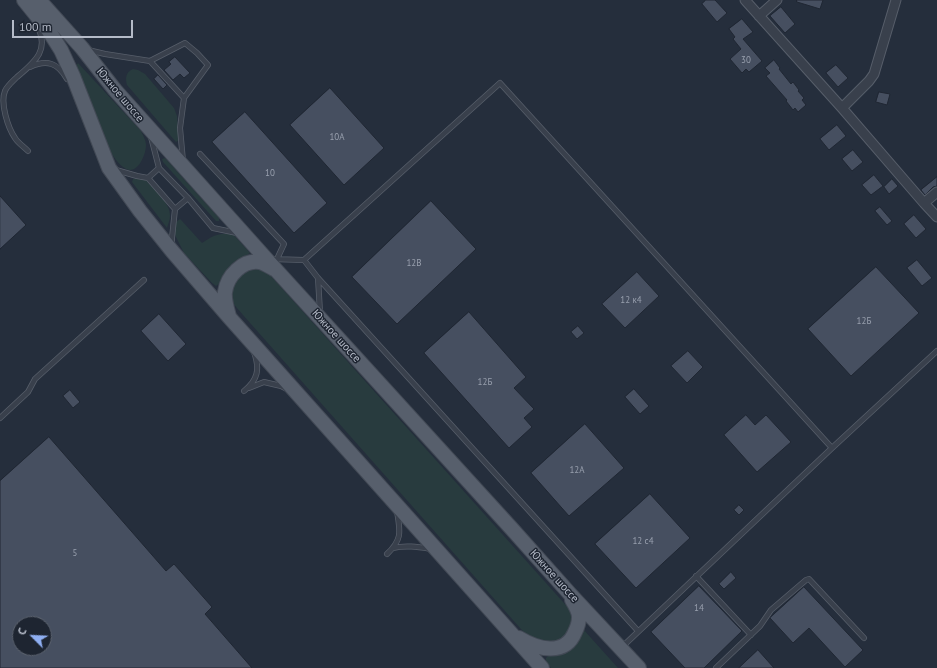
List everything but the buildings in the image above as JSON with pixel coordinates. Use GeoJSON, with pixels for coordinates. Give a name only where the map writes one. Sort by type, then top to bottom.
{"type":"FeatureCollection","features":[{"type":"Feature","properties":{"kind":"main road","name":"Южное шоссе"},"geometry":{"type":"LineString","coordinates":[[39,0],[82,48],[115,90],[244,235],[273,263],[320,318],[639,668]]}},
{"type":"Feature","properties":{"kind":"main road"},"geometry":{"type":"LineString","coordinates":[[26,6],[50,31],[61,50],[73,76],[109,168],[140,211],[172,251],[250,341],[542,668]]}},
{"type":"Feature","properties":{"kind":"main road"},"geometry":{"type":"LineString","coordinates":[[229,317],[225,293],[229,280],[234,272],[250,262],[273,263]]}},
{"type":"Feature","properties":{"kind":"main road"},"geometry":{"type":"LineString","coordinates":[[510,633],[526,642],[548,649],[559,648],[567,643],[573,636],[577,627],[579,616],[570,594]]}},
{"type":"Feature","properties":{"kind":"street"},"geometry":{"type":"LineString","coordinates":[[745,0],[937,217]]}},
{"type":"Feature","properties":{"kind":"street"},"geometry":{"type":"LineString","coordinates":[[759,16],[777,0]]}},
{"type":"Feature","properties":{"kind":"street"},"geometry":{"type":"LineString","coordinates":[[842,108],[874,74],[896,0]]}},
{"type":"Feature","properties":{"kind":"street"},"geometry":{"type":"LineString","coordinates":[[924,203],[937,192]]}},
{"type":"Feature","properties":{"kind":"lane"},"geometry":{"type":"LineString","coordinates":[[18,0],[26,6]]}},
{"type":"Feature","properties":{"kind":"lane"},"geometry":{"type":"LineString","coordinates":[[28,151],[15,138],[10,129],[6,118],[2,91],[34,62],[39,54],[42,46],[42,39],[37,26],[32,20]]}},
{"type":"Feature","properties":{"kind":"lane"},"geometry":{"type":"LineString","coordinates":[[82,48],[105,54],[150,61],[184,43],[197,53],[208,65],[184,98],[180,128],[184,167]]}},
{"type":"Feature","properties":{"kind":"lane"},"geometry":{"type":"LineString","coordinates":[[150,61],[184,98]]}},
{"type":"Feature","properties":{"kind":"lane"},"geometry":{"type":"LineString","coordinates":[[27,69],[41,63],[48,63],[60,69],[64,73],[92,126]]}},
{"type":"Feature","properties":{"kind":"lane"},"geometry":{"type":"LineString","coordinates":[[273,263],[304,260],[500,83],[832,448]]}},
{"type":"Feature","properties":{"kind":"lane"},"geometry":{"type":"LineString","coordinates":[[149,128],[159,168],[188,198],[213,228],[244,235]]}},
{"type":"Feature","properties":{"kind":"lane"},"geometry":{"type":"LineString","coordinates":[[200,154],[284,244],[273,263]]}},
{"type":"Feature","properties":{"kind":"lane"},"geometry":{"type":"LineString","coordinates":[[109,168],[131,175],[148,178],[175,209]]}},
{"type":"Feature","properties":{"kind":"lane"},"geometry":{"type":"LineString","coordinates":[[148,178],[159,168]]}},
{"type":"Feature","properties":{"kind":"lane"},"geometry":{"type":"LineString","coordinates":[[172,251],[175,209],[188,198]]}},
{"type":"Feature","properties":{"kind":"lane"},"geometry":{"type":"LineString","coordinates":[[304,260],[318,278],[638,631]]}},
{"type":"Feature","properties":{"kind":"lane"},"geometry":{"type":"LineString","coordinates":[[318,278],[320,318]]}},
{"type":"Feature","properties":{"kind":"lane"},"geometry":{"type":"LineString","coordinates":[[0,418],[28,392],[35,379],[144,280]]}},
{"type":"Feature","properties":{"kind":"lane"},"geometry":{"type":"LineString","coordinates":[[249,388],[257,375],[256,358],[250,341]]}},
{"type":"Feature","properties":{"kind":"lane"},"geometry":{"type":"LineString","coordinates":[[621,648],[832,448],[937,351]]}},
{"type":"Feature","properties":{"kind":"lane"},"geometry":{"type":"LineString","coordinates":[[244,391],[264,382],[282,386],[300,397]]}},
{"type":"Feature","properties":{"kind":"lane"},"geometry":{"type":"LineString","coordinates":[[387,554],[398,541],[400,532],[396,506]]}},
{"type":"Feature","properties":{"kind":"lane"},"geometry":{"type":"LineString","coordinates":[[393,548],[411,546],[437,550]]}},
{"type":"Feature","properties":{"kind":"lane"},"geometry":{"type":"LineString","coordinates":[[696,576],[751,635]]}},
{"type":"Feature","properties":{"kind":"lane"},"geometry":{"type":"LineString","coordinates":[[716,668],[760,626],[771,610],[806,580],[810,579],[864,638]]}},
{"type":"Feature","properties":{"kind":"shaded area"},"geometry":{"type":"Polygon","coordinates":[[[78,63],[141,131],[146,141],[146,150],[142,160],[136,168],[128,170],[123,167],[110,150],[87,96],[76,66],[78,63]]]}},
{"type":"Feature","properties":{"kind":"shaded area"},"geometry":{"type":"Polygon","coordinates":[[[133,69],[145,74],[174,108],[177,116],[179,140],[176,142],[127,85],[127,76],[133,69]]]}},
{"type":"Feature","properties":{"kind":"shaded area"},"geometry":{"type":"Polygon","coordinates":[[[165,158],[219,218],[219,221],[216,221],[163,162],[162,159],[165,158]]]}},
{"type":"Feature","properties":{"kind":"shaded area"},"geometry":{"type":"Polygon","coordinates":[[[133,179],[145,179],[168,206],[170,216],[167,228],[132,182],[133,179]]]}},
{"type":"Feature","properties":{"kind":"shaded area"},"geometry":{"type":"Polygon","coordinates":[[[180,219],[202,243],[216,235],[233,234],[250,253],[233,263],[219,284],[216,286],[184,253],[174,233],[176,222],[180,219]]]}},
{"type":"Feature","properties":{"kind":"shaded area"},"geometry":{"type":"Polygon","coordinates":[[[262,266],[572,612],[573,626],[562,640],[551,645],[528,637],[231,301],[229,286],[236,272],[262,266]]]}},
{"type":"Feature","properties":{"kind":"shaded area"},"geometry":{"type":"Polygon","coordinates":[[[583,629],[618,668],[551,668],[546,662],[546,658],[549,655],[561,653],[583,629]]]}}]}
